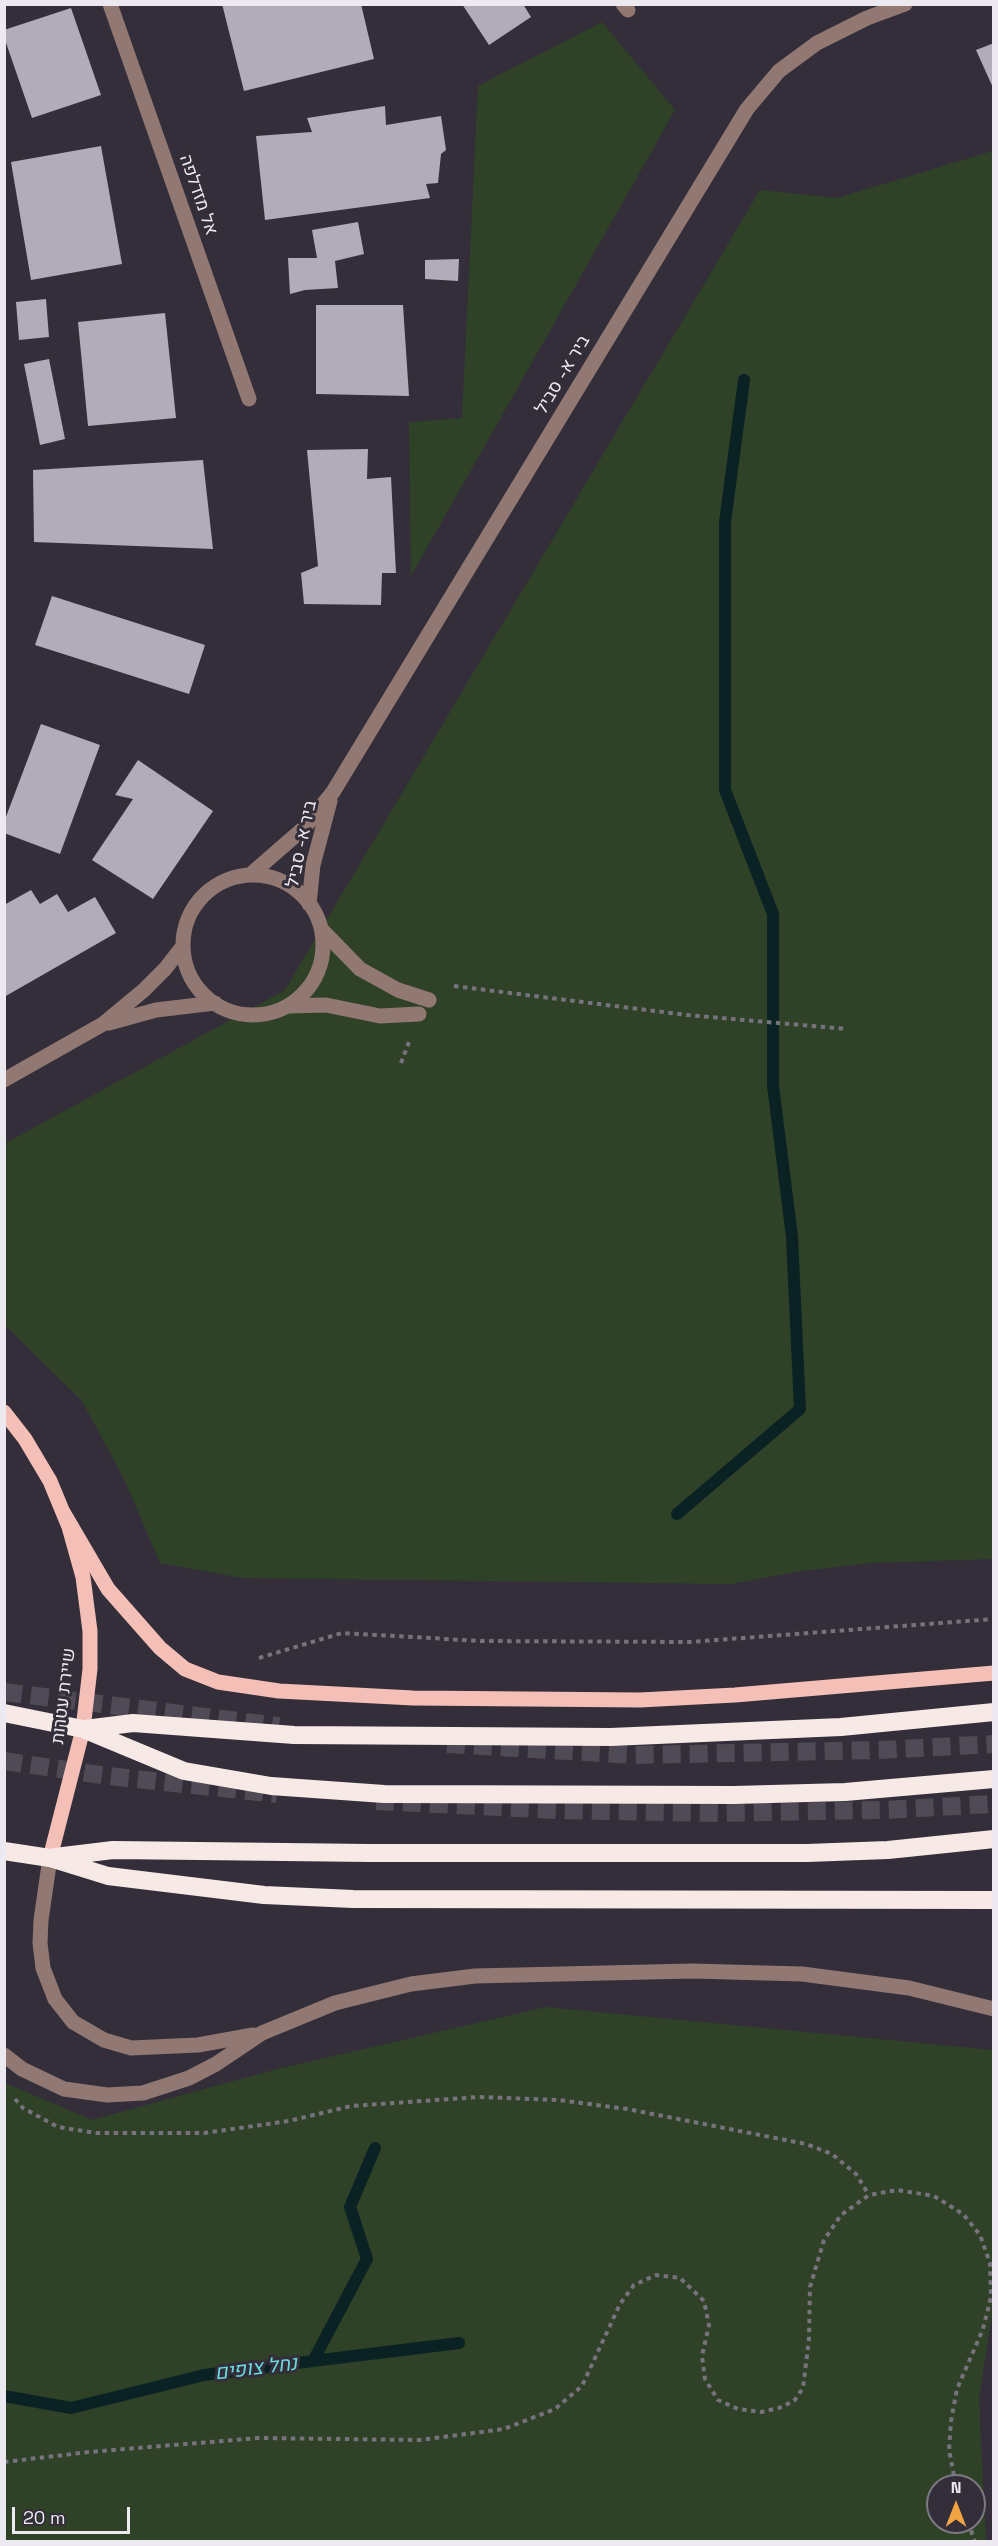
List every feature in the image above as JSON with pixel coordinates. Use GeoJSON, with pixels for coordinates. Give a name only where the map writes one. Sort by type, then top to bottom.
{"type":"FeatureCollection","features":[{"type":"Feature","properties":{"kind":"highway"},"geometry":{"type":"LineString","coordinates":[[83,1729],[133,1723],[294,1735],[611,1737],[841,1727],[993,1712]]}},
{"type":"Feature","properties":{"kind":"highway"},"geometry":{"type":"LineString","coordinates":[[4,1713],[83,1729],[184,1771],[271,1786],[384,1794],[734,1795],[844,1792],[993,1779]]}},
{"type":"Feature","properties":{"kind":"highway"},"geometry":{"type":"LineString","coordinates":[[50,1858],[113,1850],[370,1853],[807,1853],[888,1850],[993,1839]]}},
{"type":"Feature","properties":{"kind":"highway"},"geometry":{"type":"LineString","coordinates":[[4,1851],[50,1858],[108,1876],[297,1897],[993,1900]]}},
{"type":"Feature","properties":{"kind":"main road","name":"שיירת עטרות"},"geometry":{"type":"LineString","coordinates":[[4,1412],[25,1439],[45,1473],[63,1512],[83,1577],[90,1631],[90,1669],[83,1729],[50,1858]]}},
{"type":"Feature","properties":{"kind":"main road"},"geometry":{"type":"LineString","coordinates":[[63,1512],[108,1589],[139,1625],[160,1648],[185,1669],[218,1682],[279,1691],[413,1698],[640,1700],[735,1695],[993,1673]]}},
{"type":"Feature","properties":{"kind":"street","name":"אל מזדלפה"},"geometry":{"type":"LineString","coordinates":[[110,4],[249,399]]}},
{"type":"Feature","properties":{"kind":"street","name":"ביר א- סביל"},"geometry":{"type":"LineString","coordinates":[[250,875],[304,828],[333,792],[747,109],[779,71],[865,11],[905,4]]}},
{"type":"Feature","properties":{"kind":"street","name":"ביר א- סביל"},"geometry":{"type":"LineString","coordinates":[[309,904],[313,866],[333,792]]}},
{"type":"Feature","properties":{"kind":"street"},"geometry":{"type":"LineString","coordinates":[[419,1014],[380,1016],[326,1005],[288,1006],[251,1015],[232,1012],[202,993],[192,978],[183,946],[185,928],[202,897],[216,886],[250,875],[272,878],[293,888],[309,904],[322,930],[360,969],[398,990],[429,1000]]}},
{"type":"Feature","properties":{"kind":"street"},"geometry":{"type":"LineString","coordinates":[[288,1006],[310,986],[317,973],[323,945],[322,930]]}},
{"type":"Feature","properties":{"kind":"street"},"geometry":{"type":"LineString","coordinates":[[4,1080],[104,1024],[151,983],[183,946]]}},
{"type":"Feature","properties":{"kind":"street"},"geometry":{"type":"LineString","coordinates":[[104,1024],[156,1010],[215,1003]]}},
{"type":"Feature","properties":{"kind":"street"},"geometry":{"type":"LineString","coordinates":[[50,1858],[41,1920],[40,1943],[43,1968],[56,1999],[73,2022],[104,2040],[131,2048],[198,2045],[262,2033]]}},
{"type":"Feature","properties":{"kind":"street"},"geometry":{"type":"LineString","coordinates":[[4,2055],[22,2068],[64,2089],[107,2095],[142,2093],[189,2078],[216,2064],[262,2033],[313,2011],[411,1984],[475,1976],[692,1971],[802,1974],[909,1988],[993,2009]]}},
{"type":"Feature","properties":{"kind":"path"},"geometry":{"type":"LineString","coordinates":[[429,1000],[449,986],[687,1015],[847,1029]]}},
{"type":"Feature","properties":{"kind":"path"},"geometry":{"type":"LineString","coordinates":[[401,1064],[419,1014]]}},
{"type":"Feature","properties":{"kind":"path"},"geometry":{"type":"LineString","coordinates":[[250,1661],[342,1633],[481,1641],[690,1642],[759,1639],[993,1619]]}},
{"type":"Feature","properties":{"kind":"path"},"geometry":{"type":"LineString","coordinates":[[11,2094],[23,2108],[58,2127],[96,2133],[204,2133],[289,2121],[362,2105],[479,2097],[559,2100],[627,2109],[806,2144],[832,2154],[848,2167],[856,2174],[868,2195]]}},
{"type":"Feature","properties":{"kind":"path"},"geometry":{"type":"LineString","coordinates":[[4,2462],[89,2452],[259,2438],[420,2440],[504,2429],[555,2409],[582,2385],[620,2304],[634,2285],[656,2275],[681,2278],[705,2301],[709,2325],[702,2356],[705,2379],[718,2400],[738,2409],[761,2412],[779,2408],[794,2401],[803,2388],[809,2339],[810,2288],[825,2240],[841,2215],[868,2195],[897,2190],[934,2196],[963,2214],[980,2235],[990,2263],[991,2297],[986,2318],[957,2389],[951,2421],[949,2450],[954,2474]]}},
{"type":"Feature","properties":{"kind":"green space"},"geometry":{"type":"Polygon","coordinates":[[[602,22],[675,110],[411,576],[409,422],[462,418],[478,86],[602,22]]]}},
{"type":"Feature","properties":{"kind":"green space"},"geometry":{"type":"Polygon","coordinates":[[[993,151],[993,1559],[871,1563],[802,1571],[731,1584],[242,1578],[160,1563],[124,1479],[82,1401],[5,1325],[4,1144],[285,990],[760,190],[837,198],[993,151]]]}},
{"type":"Feature","properties":{"kind":"green space"},"geometry":{"type":"Polygon","coordinates":[[[546,2007],[993,2050],[993,2309],[979,2398],[983,2474],[926,2474],[926,2534],[986,2534],[986,2541],[5,2541],[5,2083],[92,2120],[277,2069],[546,2007]]]}},
{"type":"Feature","properties":{"kind":"building"},"geometry":{"type":"Polygon","coordinates":[[[222,4],[361,4],[374,59],[244,91],[222,4]]]}},
{"type":"Feature","properties":{"kind":"building"},"geometry":{"type":"Polygon","coordinates":[[[462,4],[523,4],[531,17],[489,45],[462,4]]]}},
{"type":"Feature","properties":{"kind":"building"},"geometry":{"type":"Polygon","coordinates":[[[71,8],[101,95],[32,118],[4,37],[4,30],[71,8]]]}},
{"type":"Feature","properties":{"kind":"building"},"geometry":{"type":"Polygon","coordinates":[[[994,43],[994,90],[976,50],[994,43]]]}},
{"type":"Feature","properties":{"kind":"building"},"geometry":{"type":"Polygon","coordinates":[[[385,106],[386,125],[441,116],[446,150],[441,154],[438,183],[426,184],[430,198],[265,220],[256,136],[312,132],[307,118],[385,106]]]}},
{"type":"Feature","properties":{"kind":"building"},"geometry":{"type":"Polygon","coordinates":[[[101,146],[122,264],[31,280],[11,162],[101,146]]]}},
{"type":"Feature","properties":{"kind":"building"},"geometry":{"type":"Polygon","coordinates":[[[358,222],[364,254],[335,261],[338,288],[305,290],[290,294],[288,258],[317,258],[312,230],[358,222]]]}},
{"type":"Feature","properties":{"kind":"building"},"geometry":{"type":"Polygon","coordinates":[[[459,259],[458,281],[425,279],[425,260],[459,259]]]}},
{"type":"Feature","properties":{"kind":"building"},"geometry":{"type":"Polygon","coordinates":[[[46,299],[49,337],[19,340],[16,302],[46,299]]]}},
{"type":"Feature","properties":{"kind":"building"},"geometry":{"type":"Polygon","coordinates":[[[316,305],[403,305],[409,396],[316,394],[316,305]]]}},
{"type":"Feature","properties":{"kind":"building"},"geometry":{"type":"Polygon","coordinates":[[[165,313],[176,418],[88,426],[78,322],[165,313]]]}},
{"type":"Feature","properties":{"kind":"building"},"geometry":{"type":"Polygon","coordinates":[[[49,359],[65,439],[40,445],[24,364],[49,359]]]}},
{"type":"Feature","properties":{"kind":"building"},"geometry":{"type":"Polygon","coordinates":[[[368,449],[367,479],[391,477],[396,573],[382,573],[381,605],[304,604],[301,573],[318,566],[307,450],[368,449]]]}},
{"type":"Feature","properties":{"kind":"building"},"geometry":{"type":"Polygon","coordinates":[[[203,460],[213,549],[34,542],[33,470],[203,460]]]}},
{"type":"Feature","properties":{"kind":"building"},"geometry":{"type":"Polygon","coordinates":[[[52,596],[205,645],[189,694],[35,645],[52,596]]]}},
{"type":"Feature","properties":{"kind":"building"},"geometry":{"type":"Polygon","coordinates":[[[41,724],[100,745],[60,854],[4,833],[4,822],[41,724]]]}},
{"type":"Feature","properties":{"kind":"building"},"geometry":{"type":"Polygon","coordinates":[[[138,760],[213,811],[153,899],[92,860],[133,799],[115,795],[138,760]]]}},
{"type":"Feature","properties":{"kind":"building"},"geometry":{"type":"Polygon","coordinates":[[[31,890],[40,904],[57,894],[68,912],[95,897],[116,933],[4,997],[4,905],[31,890]]]}},
{"type":"Feature","properties":{"kind":"waterway"},"geometry":{"type":"LineString","coordinates":[[677,1514],[800,1409],[792,1237],[773,1086],[773,914],[725,790],[725,522],[744,380]]}},
{"type":"Feature","properties":{"kind":"waterway","name":"נחל צופים"},"geometry":{"type":"LineString","coordinates":[[4,2396],[71,2408],[204,2375],[313,2361],[367,2259],[350,2207],[375,2148]]}},
{"type":"Feature","properties":{"kind":"waterway"},"geometry":{"type":"LineString","coordinates":[[313,2361],[459,2343]]}},
{"type":"Feature","properties":{"kind":"tunnel"},"geometry":{"type":"LineString","coordinates":[[4,1692],[279,1726]]}},
{"type":"Feature","properties":{"kind":"tunnel"},"geometry":{"type":"LineString","coordinates":[[447,1744],[635,1755],[880,1750],[994,1744]]}},
{"type":"Feature","properties":{"kind":"tunnel"},"geometry":{"type":"LineString","coordinates":[[4,1761],[108,1776],[277,1794]]}},
{"type":"Feature","properties":{"kind":"tunnel"},"geometry":{"type":"LineString","coordinates":[[376,1801],[558,1810],[718,1813],[882,1810],[994,1804]]}}]}
